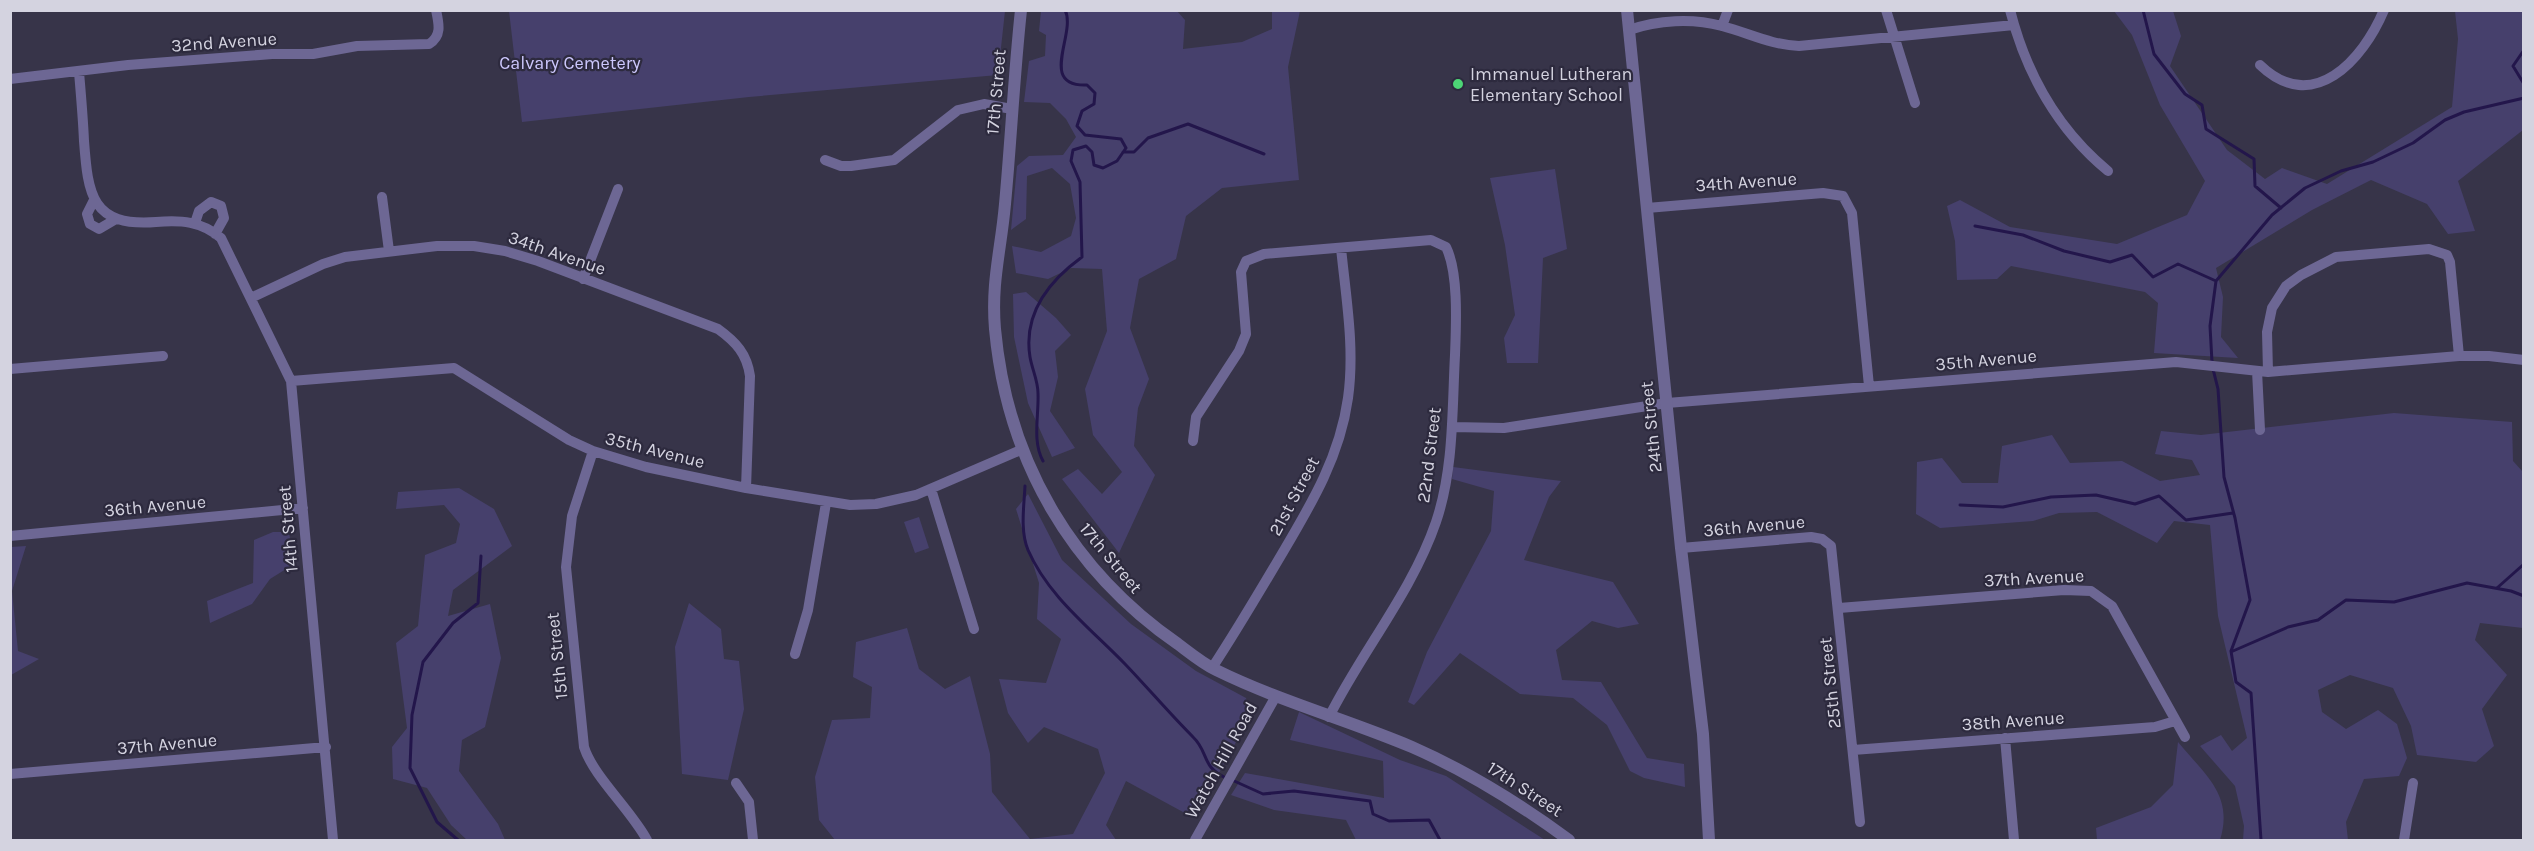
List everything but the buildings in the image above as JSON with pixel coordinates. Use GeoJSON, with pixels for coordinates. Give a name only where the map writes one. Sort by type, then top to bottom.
{"type":"FeatureCollection","features":[{"type":"Feature","properties":{"kind":"street","name":"32nd Avenue"},"geometry":{"type":"LineString","coordinates":[[10,79],[128,65],[254,55],[323,53],[351,47],[429,44],[437,37],[436,10]]}},
{"type":"Feature","properties":{"kind":"street","name":"17th Street"},"geometry":{"type":"LineString","coordinates":[[1021,10],[1005,208],[995,268],[994,293],[999,361],[1023,449],[1042,493],[1085,561],[1134,613],[1212,668],[1329,717],[1412,747],[1462,771],[1501,793],[1569,840]]}},
{"type":"Feature","properties":{"kind":"street","name":"24th Street"},"geometry":{"type":"LineString","coordinates":[[1627,10],[1681,548],[1703,734],[1709,840]]}},
{"type":"Feature","properties":{"kind":"street"},"geometry":{"type":"LineString","coordinates":[[1722,26],[1728,10]]}},
{"type":"Feature","properties":{"kind":"street"},"geometry":{"type":"LineString","coordinates":[[1886,10],[1915,103]]}},
{"type":"Feature","properties":{"kind":"street"},"geometry":{"type":"LineString","coordinates":[[2010,10],[2014,25],[2047,102],[2066,131],[2108,171]]}},
{"type":"Feature","properties":{"kind":"street"},"geometry":{"type":"LineString","coordinates":[[2260,65],[2275,79],[2288,82],[2310,83],[2331,77],[2351,64],[2364,49],[2373,36],[2384,10]]}},
{"type":"Feature","properties":{"kind":"street"},"geometry":{"type":"LineString","coordinates":[[1629,30],[1656,23],[1680,21],[1722,26],[1782,45],[2014,25]]}},
{"type":"Feature","properties":{"kind":"street","name":"14th Street"},"geometry":{"type":"LineString","coordinates":[[79,72],[87,182],[94,200],[87,214],[90,224],[99,229],[116,219],[130,223],[184,220],[216,234],[225,244],[291,381],[333,840]]}},
{"type":"Feature","properties":{"kind":"street"},"geometry":{"type":"LineString","coordinates":[[825,160],[841,166],[851,166],[894,160],[958,110],[984,104],[1012,109]]}},
{"type":"Feature","properties":{"kind":"street"},"geometry":{"type":"LineString","coordinates":[[583,279],[618,189]]}},
{"type":"Feature","properties":{"kind":"street","name":"34th Avenue"},"geometry":{"type":"LineString","coordinates":[[1647,208],[1823,193],[1838,194],[1846,199],[1852,213],[1869,386]]}},
{"type":"Feature","properties":{"kind":"street"},"geometry":{"type":"LineString","coordinates":[[382,197],[388,251]]}},
{"type":"Feature","properties":{"kind":"street"},"geometry":{"type":"LineString","coordinates":[[94,200],[116,219]]}},
{"type":"Feature","properties":{"kind":"street"},"geometry":{"type":"LineString","coordinates":[[195,223],[204,206],[210,202],[222,206],[224,218],[216,234]]}},
{"type":"Feature","properties":{"kind":"street","name":"22nd Street"},"geometry":{"type":"LineString","coordinates":[[1329,717],[1426,548],[1442,504],[1452,427],[1455,312],[1451,263],[1449,254],[1442,244],[1431,240],[1341,248]]}},
{"type":"Feature","properties":{"kind":"street"},"geometry":{"type":"LineString","coordinates":[[2368,241],[2370,253]]}},
{"type":"Feature","properties":{"kind":"street","name":"34th Avenue"},"geometry":{"type":"LineString","coordinates":[[251,298],[332,260],[388,251],[449,246],[490,248],[538,261],[718,329],[740,348],[748,364],[750,376],[746,488]]}},
{"type":"Feature","properties":{"kind":"street"},"geometry":{"type":"LineString","coordinates":[[1193,441],[1196,417],[1239,351],[1246,334],[1241,272],[1246,261],[1264,254],[1341,248]]}},
{"type":"Feature","properties":{"kind":"street","name":"21st Street"},"geometry":{"type":"LineString","coordinates":[[1212,668],[1245,617],[1328,474],[1348,399],[1350,376],[1349,322],[1341,248]]}},
{"type":"Feature","properties":{"kind":"street"},"geometry":{"type":"LineString","coordinates":[[2260,430],[2262,371],[2270,318],[2278,295],[2286,286],[2327,260],[2370,253],[2429,249],[2447,255],[2450,262],[2459,356]]}},
{"type":"Feature","properties":{"kind":"street"},"geometry":{"type":"LineString","coordinates":[[10,369],[163,356]]}},
{"type":"Feature","properties":{"kind":"street","name":"35th Avenue"},"geometry":{"type":"LineString","coordinates":[[1452,427],[1504,428],[1667,403],[2176,362],[2262,371],[2459,356],[2489,356],[2523,360]]}},
{"type":"Feature","properties":{"kind":"street","name":"35th Avenue"},"geometry":{"type":"LineString","coordinates":[[291,381],[454,368],[568,440],[592,451],[646,467],[826,503],[876,504],[931,489],[1023,449]]}},
{"type":"Feature","properties":{"kind":"street","name":"15th Street"},"geometry":{"type":"LineString","coordinates":[[592,451],[572,516],[566,567],[582,736],[592,765],[630,812],[647,840]]}},
{"type":"Feature","properties":{"kind":"street"},"geometry":{"type":"LineString","coordinates":[[931,489],[974,629]]}},
{"type":"Feature","properties":{"kind":"street"},"geometry":{"type":"LineString","coordinates":[[795,654],[808,610],[826,503]]}},
{"type":"Feature","properties":{"kind":"street","name":"36th Avenue"},"geometry":{"type":"LineString","coordinates":[[10,536],[303,508]]}},
{"type":"Feature","properties":{"kind":"street","name":"36th Avenue"},"geometry":{"type":"LineString","coordinates":[[1681,548],[1811,537],[1828,543]]}},
{"type":"Feature","properties":{"kind":"street","name":"25th Street"},"geometry":{"type":"LineString","coordinates":[[1828,543],[1833,551],[1860,822]]}},
{"type":"Feature","properties":{"kind":"street","name":"37th Avenue"},"geometry":{"type":"LineString","coordinates":[[1839,608],[2064,590],[2091,591],[2112,606],[2185,737]]}},
{"type":"Feature","properties":{"kind":"street","name":"Watch Hill Road"},"geometry":{"type":"LineString","coordinates":[[1195,840],[1276,696]]}},
{"type":"Feature","properties":{"kind":"street","name":"38th Avenue"},"geometry":{"type":"LineString","coordinates":[[1853,750],[2155,726],[2175,721]]}},
{"type":"Feature","properties":{"kind":"street"},"geometry":{"type":"LineString","coordinates":[[2005,738],[2014,840]]}},
{"type":"Feature","properties":{"kind":"street","name":"37th Avenue"},"geometry":{"type":"LineString","coordinates":[[10,774],[326,747]]}},
{"type":"Feature","properties":{"kind":"street"},"geometry":{"type":"LineString","coordinates":[[736,783],[749,802],[753,840]]}},
{"type":"Feature","properties":{"kind":"street"},"geometry":{"type":"LineString","coordinates":[[2404,840],[2413,783]]}},
{"type":"Feature","properties":{"kind":"green space","name":"Calvary Cemetery"},"geometry":{"type":"Polygon","coordinates":[[[509,10],[1005,11],[998,75],[749,97],[522,122],[509,10]]]}},
{"type":"Feature","properties":{"kind":"green space"},"geometry":{"type":"Polygon","coordinates":[[[1041,11],[1177,11],[1185,20],[1183,49],[1242,42],[1272,29],[1272,11],[1300,11],[1288,67],[1299,180],[1222,188],[1186,216],[1176,259],[1139,279],[1130,328],[1149,379],[1138,408],[1134,446],[1155,475],[1119,553],[1062,479],[1078,469],[1102,494],[1122,472],[1093,435],[1085,389],[1107,331],[1102,269],[1071,268],[1048,279],[1016,273],[1012,246],[1041,252],[1071,236],[1076,218],[1070,184],[1052,168],[1027,176],[1026,219],[1011,230],[1017,166],[1029,156],[1063,155],[1076,137],[1066,119],[1050,103],[1024,102],[1029,61],[1045,56],[1046,35],[1039,31],[1041,11]]]}},
{"type":"Feature","properties":{"kind":"green space"},"geometry":{"type":"Polygon","coordinates":[[[2114,11],[2173,11],[2181,36],[2170,66],[2227,150],[2265,179],[2282,168],[2327,184],[2452,107],[2458,39],[2455,11],[2523,11],[2523,130],[2458,181],[2475,231],[2448,234],[2427,204],[2371,180],[2312,210],[2216,268],[2223,297],[2221,337],[2238,358],[2154,353],[2158,303],[2145,292],[2011,266],[1997,279],[1957,280],[1955,241],[1947,206],[1960,200],[2010,227],[2117,244],[2187,215],[2205,181],[2160,105],[2132,35],[2114,11]]]}},
{"type":"Feature","properties":{"kind":"green space"},"geometry":{"type":"Polygon","coordinates":[[[1555,169],[1567,249],[1543,258],[1538,363],[1507,363],[1504,338],[1515,315],[1505,245],[1490,178],[1555,169]]]}},
{"type":"Feature","properties":{"kind":"green space"},"geometry":{"type":"Polygon","coordinates":[[[1026,292],[1056,318],[1071,335],[1055,351],[1058,377],[1050,411],[1075,448],[1052,457],[1028,403],[1014,337],[1013,294],[1026,292]]]}},
{"type":"Feature","properties":{"kind":"green space"},"geometry":{"type":"Polygon","coordinates":[[[2394,413],[2512,422],[2513,461],[2523,472],[2523,628],[2480,623],[2475,640],[2507,675],[2482,709],[2494,746],[2476,762],[2417,755],[2411,726],[2393,688],[2350,675],[2318,690],[2322,712],[2346,729],[2378,710],[2397,724],[2407,758],[2399,776],[2364,779],[2346,822],[2348,840],[2243,840],[2244,826],[2235,786],[2200,746],[2221,735],[2232,751],[2247,738],[2218,616],[2210,525],[2174,521],[2157,543],[2097,512],[2059,513],[2033,521],[1940,528],[1916,514],[1917,462],[1942,458],[1962,483],[1998,483],[2002,446],[2052,435],[2070,463],[2122,461],[2160,481],[2200,475],[2192,460],[2155,454],[2161,431],[2201,435],[2394,413]]]}},
{"type":"Feature","properties":{"kind":"green space"},"geometry":{"type":"Polygon","coordinates":[[[1453,467],[1561,481],[1549,497],[1524,560],[1613,582],[1639,624],[1618,628],[1592,621],[1556,650],[1562,680],[1601,682],[1647,758],[1684,764],[1685,787],[1644,778],[1630,771],[1607,725],[1573,698],[1520,694],[1460,653],[1414,705],[1408,702],[1427,652],[1491,531],[1494,491],[1452,479],[1453,467]]]}},
{"type":"Feature","properties":{"kind":"green space"},"geometry":{"type":"Polygon","coordinates":[[[459,488],[494,509],[512,546],[453,590],[448,616],[490,604],[501,658],[485,727],[462,740],[459,771],[498,824],[505,840],[467,840],[451,825],[427,788],[393,779],[392,747],[407,728],[396,643],[418,626],[425,555],[456,543],[460,524],[444,505],[396,509],[398,492],[459,488]]]}},
{"type":"Feature","properties":{"kind":"green space"},"geometry":{"type":"Polygon","coordinates":[[[1028,494],[1062,560],[1131,624],[1196,671],[1246,698],[1251,715],[1194,818],[1126,781],[1106,825],[1116,840],[835,840],[819,820],[815,777],[832,720],[870,718],[872,687],[853,677],[856,642],[907,628],[919,669],[945,689],[970,676],[990,754],[992,792],[1030,839],[1073,834],[1105,773],[1098,749],[1044,727],[1028,743],[1008,713],[999,679],[1046,683],[1061,639],[1037,619],[1039,583],[1016,509],[1028,494]]]}},
{"type":"Feature","properties":{"kind":"green space"},"geometry":{"type":"Polygon","coordinates":[[[919,517],[929,548],[915,553],[904,522],[919,517]]]}},
{"type":"Feature","properties":{"kind":"green space"},"geometry":{"type":"Polygon","coordinates":[[[273,532],[289,532],[294,564],[270,579],[252,604],[210,623],[207,601],[253,583],[254,540],[273,532]]]}},
{"type":"Feature","properties":{"kind":"green space"},"geometry":{"type":"Polygon","coordinates":[[[26,546],[12,591],[18,651],[39,659],[11,675],[11,547],[26,546]]]}},
{"type":"Feature","properties":{"kind":"green space"},"geometry":{"type":"Polygon","coordinates":[[[689,603],[721,629],[724,659],[739,661],[744,709],[728,780],[682,774],[675,647],[689,603]]]}},
{"type":"Feature","properties":{"kind":"green space"},"geometry":{"type":"Polygon","coordinates":[[[1299,712],[1400,760],[1446,776],[1545,840],[1356,840],[1346,820],[1274,810],[1231,795],[1245,773],[1384,798],[1383,761],[1290,740],[1299,712]]]}},
{"type":"Feature","properties":{"kind":"green space"},"geometry":{"type":"Polygon","coordinates":[[[2178,742],[2207,776],[2220,798],[2223,824],[2220,840],[2097,840],[2096,828],[2151,807],[2173,785],[2178,742]]]}},
{"type":"Feature","properties":{"kind":"waterway"},"geometry":{"type":"LineString","coordinates":[[1043,461],[1038,445],[1038,388],[1030,357],[1029,341],[1035,313],[1041,300],[1059,277],[1082,257],[1080,182],[1071,161],[1073,150],[1086,146],[1092,152],[1094,165],[1103,168],[1117,161],[1126,148],[1121,139],[1085,135],[1077,126],[1082,111],[1094,104],[1095,93],[1087,85],[1072,83],[1064,77],[1061,68],[1067,20],[1065,10]]}},
{"type":"Feature","properties":{"kind":"waterway"},"geometry":{"type":"LineString","coordinates":[[2143,10],[2154,54],[2185,94],[2202,105],[2206,129],[2254,159],[2255,186],[2281,208]]}},
{"type":"Feature","properties":{"kind":"waterway"},"geometry":{"type":"LineString","coordinates":[[2524,50],[2513,66],[2524,84]]}},
{"type":"Feature","properties":{"kind":"waterway"},"geometry":{"type":"LineString","coordinates":[[2212,362],[2210,326],[2216,281],[2272,215],[2305,188],[2341,171],[2373,162],[2413,143],[2445,120],[2464,112],[2524,98]]}},
{"type":"Feature","properties":{"kind":"waterway"},"geometry":{"type":"LineString","coordinates":[[1123,152],[1134,152],[1148,138],[1188,124],[1264,154]]}},
{"type":"Feature","properties":{"kind":"waterway"},"geometry":{"type":"LineString","coordinates":[[1975,226],[2023,235],[2064,251],[2110,262],[2132,255],[2153,277],[2178,264],[2216,281]]}},
{"type":"Feature","properties":{"kind":"waterway"},"geometry":{"type":"LineString","coordinates":[[2213,369],[2218,389],[2224,477],[2235,518],[2250,600],[2231,651],[2236,682],[2251,693],[2261,840]]}},
{"type":"Feature","properties":{"kind":"waterway"},"geometry":{"type":"LineString","coordinates":[[1025,486],[1024,535],[1036,567],[1058,597],[1125,664],[1198,743],[1213,769],[1226,778]]}},
{"type":"Feature","properties":{"kind":"waterway"},"geometry":{"type":"LineString","coordinates":[[1960,505],[2003,507],[2051,497],[2096,495],[2135,504],[2159,496],[2186,520],[2233,513]]}},
{"type":"Feature","properties":{"kind":"waterway"},"geometry":{"type":"LineString","coordinates":[[458,840],[437,822],[410,768],[412,715],[423,662],[453,623],[478,603],[481,556]]}},
{"type":"Feature","properties":{"kind":"waterway"},"geometry":{"type":"LineString","coordinates":[[2497,588],[2524,564]]}},
{"type":"Feature","properties":{"kind":"waterway"},"geometry":{"type":"LineString","coordinates":[[2233,651],[2288,627],[2318,620],[2346,600],[2394,602],[2467,583],[2511,591],[2524,596]]}},
{"type":"Feature","properties":{"kind":"waterway"},"geometry":{"type":"LineString","coordinates":[[1232,780],[1263,794],[1294,791],[1370,801],[1373,814],[1389,821],[1429,820],[1440,840]]}},
{"type":"Feature","properties":{"kind":"place","name":"Immanuel Lutheran Elementary School"},"geometry":{"type":"Point","coordinates":[1458,84]}}]}
